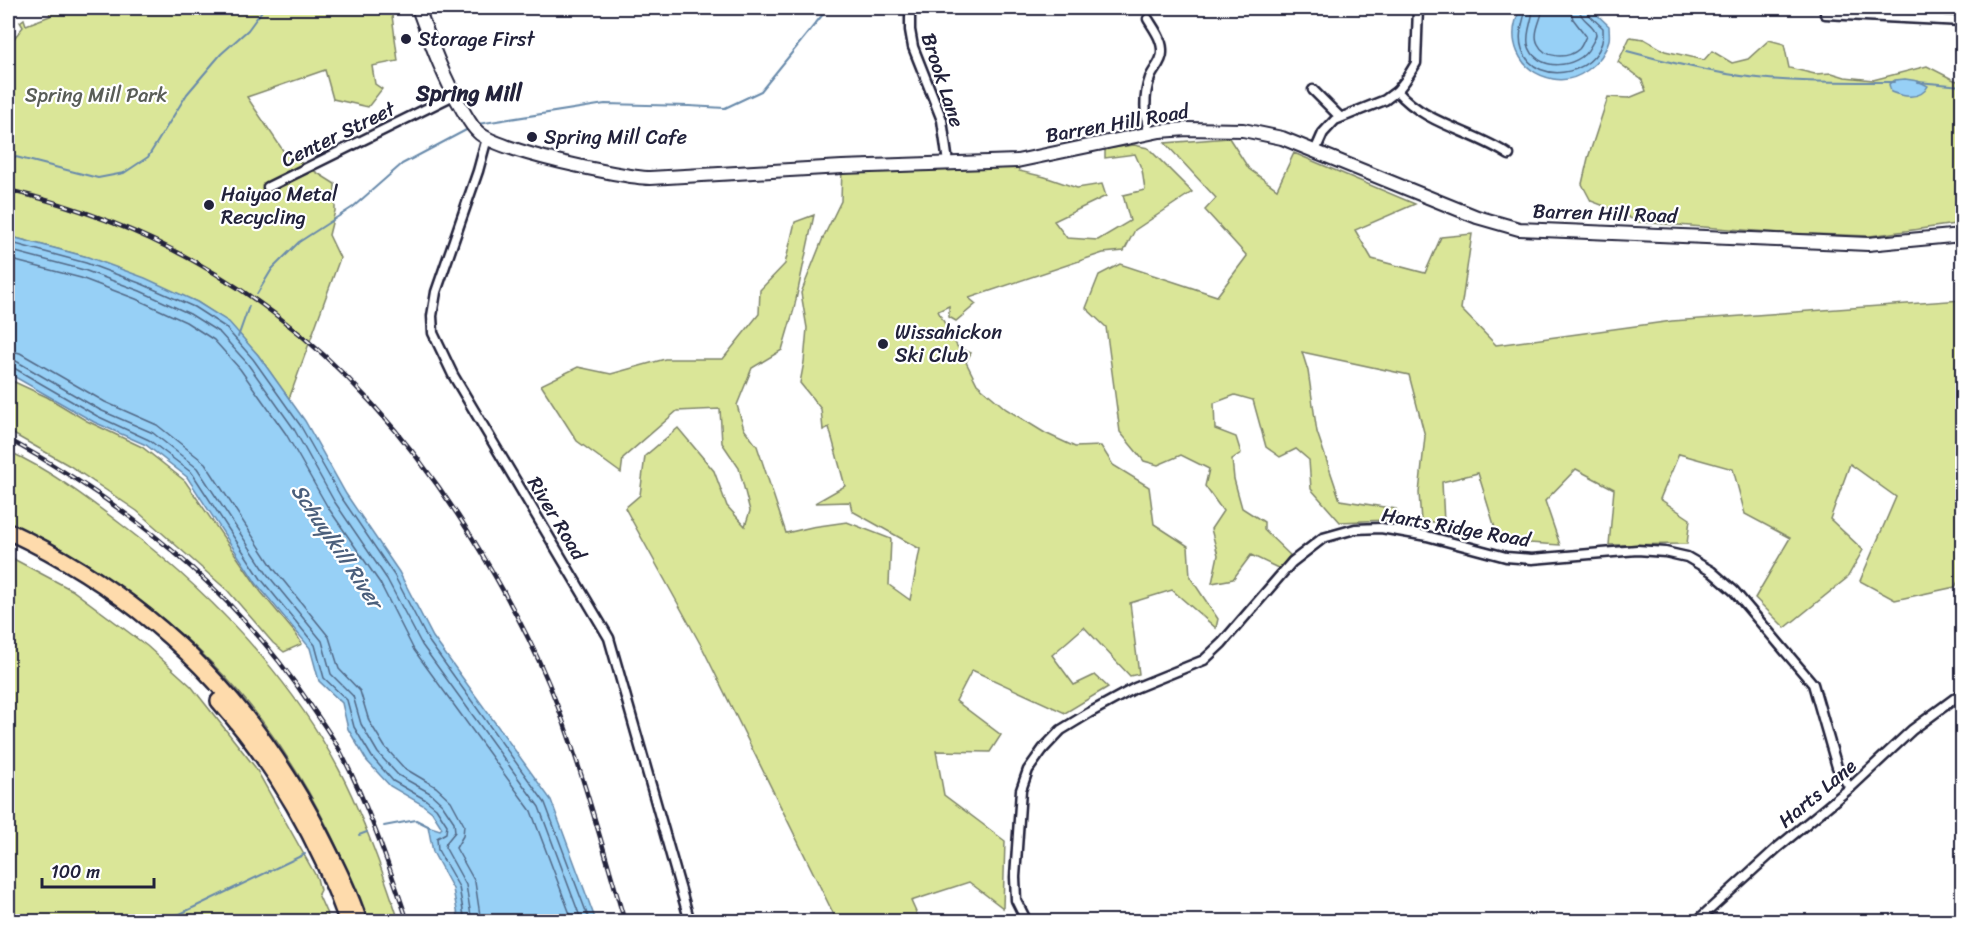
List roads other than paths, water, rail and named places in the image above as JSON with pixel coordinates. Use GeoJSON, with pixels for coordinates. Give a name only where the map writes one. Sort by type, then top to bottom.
{"type":"FeatureCollection","features":[{"type":"Feature","properties":{"kind":"highway"},"geometry":{"type":"LineString","coordinates":[[8,531],[56,556],[118,596],[173,640],[220,686],[268,744],[293,782],[336,865],[359,921]]}},
{"type":"Feature","properties":{"kind":"highway"},"geometry":{"type":"LineString","coordinates":[[8,541],[63,570],[116,606],[150,633],[203,682],[237,722],[285,791],[333,885],[348,921]]}},
{"type":"Feature","properties":{"kind":"street","name":"Barren Hill Road"},"geometry":{"type":"LineString","coordinates":[[418,8],[436,57],[454,95],[478,133],[510,147],[608,173],[650,178],[1025,160],[1149,134],[1197,128],[1243,130],[1275,136],[1477,218],[1519,229],[1868,244],[1962,235]]}},
{"type":"Feature","properties":{"kind":"street","name":"Brook Lane"},"geometry":{"type":"LineString","coordinates":[[910,8],[913,47],[942,120],[948,163]]}},
{"type":"Feature","properties":{"kind":"street"},"geometry":{"type":"LineString","coordinates":[[1315,151],[1327,128],[1340,117],[1379,103],[1397,91],[1410,74],[1416,63],[1418,8]]}},
{"type":"Feature","properties":{"kind":"street"},"geometry":{"type":"LineString","coordinates":[[1920,17],[1921,8]]}},
{"type":"Feature","properties":{"kind":"street"},"geometry":{"type":"LineString","coordinates":[[1825,14],[1920,17],[1962,21]]}},
{"type":"Feature","properties":{"kind":"street"},"geometry":{"type":"LineString","coordinates":[[1148,19],[1159,37],[1162,54],[1150,79],[1146,96],[1144,110],[1149,134]]}},
{"type":"Feature","properties":{"kind":"street"},"geometry":{"type":"LineString","coordinates":[[1313,90],[1340,117]]}},
{"type":"Feature","properties":{"kind":"street"},"geometry":{"type":"LineString","coordinates":[[1397,91],[1406,102],[1420,112],[1495,146],[1509,155]]}},
{"type":"Feature","properties":{"kind":"street","name":"Center Street"},"geometry":{"type":"LineString","coordinates":[[268,187],[454,95]]}},
{"type":"Feature","properties":{"kind":"street","name":"River Road"},"geometry":{"type":"LineString","coordinates":[[487,138],[478,171],[436,292],[432,316],[433,333],[453,375],[609,638],[690,921]]}},
{"type":"Feature","properties":{"kind":"street","name":"Harts Ridge Road"},"geometry":{"type":"LineString","coordinates":[[1027,921],[1016,900],[1015,878],[1021,790],[1029,770],[1043,749],[1061,730],[1089,713],[1135,688],[1204,660],[1222,643],[1292,562],[1323,538],[1355,529],[1381,528],[1427,536],[1506,557],[1532,559],[1637,550],[1665,552],[1687,557],[1711,572],[1734,591],[1813,684],[1837,767],[1850,788]]}},
{"type":"Feature","properties":{"kind":"street","name":"Harts Lane"},"geometry":{"type":"LineString","coordinates":[[1696,921],[1777,848],[1850,788],[1912,730],[1962,693]]}},
{"type":"Feature","properties":{"kind":"water"},"geometry":{"type":"Polygon","coordinates":[[[1521,8],[1590,8],[1609,26],[1606,48],[1595,64],[1580,75],[1562,80],[1541,75],[1523,61],[1515,42],[1516,19],[1521,8]]]}},
{"type":"Feature","properties":{"kind":"water"},"geometry":{"type":"Polygon","coordinates":[[[1895,80],[1918,81],[1928,86],[1921,94],[1912,96],[1891,92],[1889,84],[1895,80]]]}},
{"type":"Feature","properties":{"kind":"water","name":"Schuylkill River"},"geometry":{"type":"Polygon","coordinates":[[[8,236],[88,257],[145,278],[197,302],[229,322],[258,355],[305,421],[346,494],[399,572],[433,637],[551,800],[596,921],[459,921],[453,889],[433,852],[428,826],[440,830],[442,828],[432,812],[390,786],[367,761],[348,729],[342,703],[319,681],[310,648],[256,583],[187,477],[146,445],[94,422],[8,373],[8,236]]]}},
{"type":"Feature","properties":{"kind":"waterway"},"geometry":{"type":"LineString","coordinates":[[8,155],[98,178],[124,173],[148,157],[187,94],[221,54],[248,30],[264,8]]}},
{"type":"Feature","properties":{"kind":"waterway"},"geometry":{"type":"LineString","coordinates":[[478,124],[605,104],[725,108],[761,91],[828,8]]}},
{"type":"Feature","properties":{"kind":"waterway"},"geometry":{"type":"LineString","coordinates":[[1627,51],[1748,77],[1810,81],[1894,82]]}},
{"type":"Feature","properties":{"kind":"waterway"},"geometry":{"type":"LineString","coordinates":[[1918,82],[1962,86]]}},
{"type":"Feature","properties":{"kind":"waterway"},"geometry":{"type":"LineString","coordinates":[[257,294],[272,269],[299,242],[353,207],[402,164],[470,128]]}},
{"type":"Feature","properties":{"kind":"waterway"},"geometry":{"type":"LineString","coordinates":[[238,337],[249,306]]}},
{"type":"Feature","properties":{"kind":"waterway"},"geometry":{"type":"LineString","coordinates":[[384,826],[416,820],[430,827]]}},
{"type":"Feature","properties":{"kind":"waterway"},"geometry":{"type":"LineString","coordinates":[[359,835],[367,832]]}},
{"type":"Feature","properties":{"kind":"waterway"},"geometry":{"type":"LineString","coordinates":[[134,922],[180,914],[305,854]]}},
{"type":"Feature","properties":{"kind":"railway"},"geometry":{"type":"LineString","coordinates":[[8,190],[82,211],[150,239],[214,273],[273,313],[328,359],[378,411],[425,468],[468,531],[522,625],[549,684],[571,742],[625,922]]}},
{"type":"Feature","properties":{"kind":"railway"},"geometry":{"type":"LineString","coordinates":[[8,439],[52,464],[135,521],[175,553],[247,623],[309,703],[339,749],[377,834],[408,922]]}},
{"type":"Feature","properties":{"kind":"place","name":"Storage First"},"geometry":{"type":"Point","coordinates":[406,39]}},
{"type":"Feature","properties":{"kind":"place","name":"Spring Mill Cafe"},"geometry":{"type":"Point","coordinates":[532,137]}},
{"type":"Feature","properties":{"kind":"place","name":"Haiyao Metal Recycling"},"geometry":{"type":"Point","coordinates":[209,205]}},
{"type":"Feature","properties":{"kind":"place","name":"Wissahickon Ski Club"},"geometry":{"type":"Point","coordinates":[883,344]}},
{"type":"Feature","properties":{"kind":"district","name":"Spring Mill"},"geometry":{"type":"Point","coordinates":[469,93]}},
{"type":"Feature","properties":{"kind":"park label","name":"Spring Mill Park"},"geometry":{"type":"Point","coordinates":[96,95]}}]}
